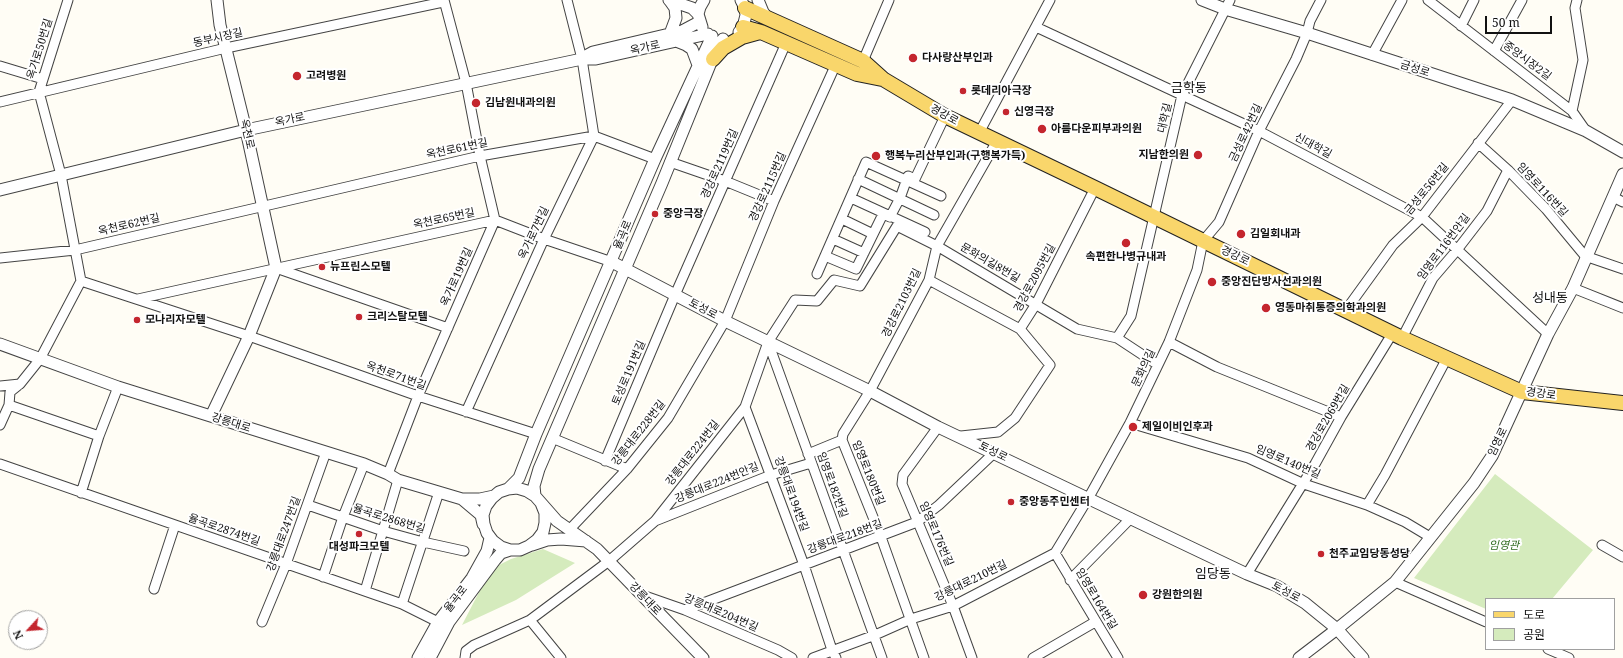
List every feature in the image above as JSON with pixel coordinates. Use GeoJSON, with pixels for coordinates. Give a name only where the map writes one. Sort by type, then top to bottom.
{"type":"FeatureCollection","features":[{"type":"Feature","properties":{"kind":"main road","name":"경강로"},"geometry":{"type":"LineString","coordinates":[[743,2],[768,19],[863,61],[883,79],[945,116],[978,133],[1155,217],[1397,336],[1522,392],[1623,403]]}},
{"type":"Feature","properties":{"kind":"main road","name":"경강로"},"geometry":{"type":"LineString","coordinates":[[743,27],[762,32],[857,74],[883,79]]}},
{"type":"Feature","properties":{"kind":"main road"},"geometry":{"type":"LineString","coordinates":[[713,59],[723,48],[742,38],[762,32]]}},
{"type":"Feature","properties":{"kind":"street","name":"옥가로50번길"},"geometry":{"type":"LineString","coordinates":[[68,0],[39,92],[62,175],[81,281]]}},
{"type":"Feature","properties":{"kind":"street","name":"옥천로"},"geometry":{"type":"LineString","coordinates":[[217,0],[220,25],[246,130],[276,268]]}},
{"type":"Feature","properties":{"kind":"street"},"geometry":{"type":"LineString","coordinates":[[567,0],[582,59],[594,136],[655,159]]}},
{"type":"Feature","properties":{"kind":"street"},"geometry":{"type":"LineString","coordinates":[[669,0],[692,8],[699,18],[703,29],[710,35],[723,39]]}},
{"type":"Feature","properties":{"kind":"street"},"geometry":{"type":"LineString","coordinates":[[669,0],[675,8],[676,18],[673,37],[692,49],[698,65]]}},
{"type":"Feature","properties":{"kind":"street"},"geometry":{"type":"LineString","coordinates":[[699,18],[700,7],[704,0]]}},
{"type":"Feature","properties":{"kind":"street"},"geometry":{"type":"LineString","coordinates":[[758,0],[768,19]]}},
{"type":"Feature","properties":{"kind":"street"},"geometry":{"type":"LineString","coordinates":[[863,61],[889,0]]}},
{"type":"Feature","properties":{"kind":"street"},"geometry":{"type":"LineString","coordinates":[[978,133],[1050,0]]}},
{"type":"Feature","properties":{"kind":"street","name":"금성로"},"geometry":{"type":"LineString","coordinates":[[1202,0],[1228,4],[1372,55],[1512,100],[1586,131],[1623,152]]}},
{"type":"Feature","properties":{"kind":"street","name":"금성로42번길"},"geometry":{"type":"LineString","coordinates":[[1203,241],[1219,222],[1259,131],[1296,59],[1308,32],[1310,21],[1321,0]]}},
{"type":"Feature","properties":{"kind":"street"},"geometry":{"type":"LineString","coordinates":[[1372,55],[1402,0]]}},
{"type":"Feature","properties":{"kind":"street","name":"중앙시장2길"},"geometry":{"type":"LineString","coordinates":[[1428,0],[1572,111],[1586,131]]}},
{"type":"Feature","properties":{"kind":"street"},"geometry":{"type":"LineString","coordinates":[[1461,26],[1474,0]]}},
{"type":"Feature","properties":{"kind":"street"},"geometry":{"type":"LineString","coordinates":[[1494,51],[1522,0]]}},
{"type":"Feature","properties":{"kind":"street"},"geometry":{"type":"LineString","coordinates":[[1572,111],[1583,60],[1575,8],[1577,0]]}},
{"type":"Feature","properties":{"kind":"street"},"geometry":{"type":"LineString","coordinates":[[442,1],[466,83],[480,156],[495,220],[544,239],[612,262]]}},
{"type":"Feature","properties":{"kind":"street","name":"동부시장길"},"geometry":{"type":"LineString","coordinates":[[0,102],[226,48],[442,1]]}},
{"type":"Feature","properties":{"kind":"street"},"geometry":{"type":"LineString","coordinates":[[529,546],[537,540],[544,527],[544,513],[534,486],[552,438],[670,162],[718,44],[723,39],[738,33],[746,21],[743,2]]}},
{"type":"Feature","properties":{"kind":"street","name":"대학길"},"geometry":{"type":"LineString","coordinates":[[1117,338],[1131,316],[1182,95],[1228,4]]}},
{"type":"Feature","properties":{"kind":"street","name":"옥가로"},"geometry":{"type":"LineString","coordinates":[[673,37],[699,18]]}},
{"type":"Feature","properties":{"kind":"street","name":"신대학길"},"geometry":{"type":"LineString","coordinates":[[1036,27],[1259,131],[1422,217],[1548,334]]}},
{"type":"Feature","properties":{"kind":"street","name":"옥가로"},"geometry":{"type":"LineString","coordinates":[[0,190],[246,130],[582,59],[593,52],[673,37],[710,35]]}},
{"type":"Feature","properties":{"kind":"street","name":"율곡로"},"geometry":{"type":"LineString","coordinates":[[508,489],[519,478],[536,434],[710,35]]}},
{"type":"Feature","properties":{"kind":"street","name":"경강로2119번길"},"geometry":{"type":"LineString","coordinates":[[675,295],[786,42]]}},
{"type":"Feature","properties":{"kind":"street","name":"경강로2115번길"},"geometry":{"type":"LineString","coordinates":[[725,321],[774,201],[836,64]]}},
{"type":"Feature","properties":{"kind":"street"},"geometry":{"type":"LineString","coordinates":[[0,66],[43,79]]}},
{"type":"Feature","properties":{"kind":"street","name":"금성로56번길"},"geometry":{"type":"LineString","coordinates":[[1346,310],[1393,244],[1422,217],[1512,100]]}},
{"type":"Feature","properties":{"kind":"street"},"geometry":{"type":"LineString","coordinates":[[891,216],[900,198],[908,176],[915,179],[945,116]]}},
{"type":"Feature","properties":{"kind":"street","name":"옥천로61번길"},"geometry":{"type":"LineString","coordinates":[[263,206],[480,156],[594,136]]}},
{"type":"Feature","properties":{"kind":"street","name":"옥가로7번길"},"geometry":{"type":"LineString","coordinates":[[466,412],[544,239],[594,136]]}},
{"type":"Feature","properties":{"kind":"street","name":"경강로2103번길"},"geometry":{"type":"LineString","coordinates":[[870,391],[929,280],[937,246],[997,141]]}},
{"type":"Feature","properties":{"kind":"street","name":"임영로116번길"},"geometry":{"type":"LineString","coordinates":[[1478,143],[1508,170],[1546,209],[1586,256]]}},
{"type":"Feature","properties":{"kind":"street"},"geometry":{"type":"LineString","coordinates":[[670,162],[725,181],[774,201]]}},
{"type":"Feature","properties":{"kind":"street"},"geometry":{"type":"LineString","coordinates":[[817,274],[866,162],[941,196]]}},
{"type":"Feature","properties":{"kind":"street","name":"임영로116번안길"},"geometry":{"type":"LineString","coordinates":[[1397,336],[1432,278],[1457,250],[1487,211],[1508,170]]}},
{"type":"Feature","properties":{"kind":"street","name":"임영로"},"geometry":{"type":"LineString","coordinates":[[1299,658],[1394,582],[1474,483],[1492,456],[1548,334],[1573,288],[1586,256],[1618,199],[1623,174]]}},
{"type":"Feature","properties":{"kind":"street"},"geometry":{"type":"LineString","coordinates":[[858,179],[934,215]]}},
{"type":"Feature","properties":{"kind":"street","name":"경강로2095번길"},"geometry":{"type":"LineString","coordinates":[[929,280],[1020,329],[1036,304],[1095,188]]}},
{"type":"Feature","properties":{"kind":"street"},"geometry":{"type":"LineString","coordinates":[[851,198],[925,232]]}},
{"type":"Feature","properties":{"kind":"street","name":"옥천로62번길"},"geometry":{"type":"LineString","coordinates":[[0,258],[75,250],[263,206]]}},
{"type":"Feature","properties":{"kind":"street"},"geometry":{"type":"LineString","coordinates":[[825,256],[856,269],[883,214],[890,217],[891,216]]}},
{"type":"Feature","properties":{"kind":"street"},"geometry":{"type":"LineString","coordinates":[[842,219],[873,234]]}},
{"type":"Feature","properties":{"kind":"street","name":"옥천로65번길"},"geometry":{"type":"LineString","coordinates":[[276,268],[495,220]]}},
{"type":"Feature","properties":{"kind":"street","name":"옥가로19번길"},"geometry":{"type":"LineString","coordinates":[[388,474],[418,396],[495,220]]}},
{"type":"Feature","properties":{"kind":"street","name":"문화의길8번길"},"geometry":{"type":"LineString","coordinates":[[768,342],[795,300],[817,301],[834,280],[860,286],[896,226],[937,246],[1077,329],[1117,338],[1158,365]]}},
{"type":"Feature","properties":{"kind":"street"},"geometry":{"type":"LineString","coordinates":[[833,239],[864,253]]}},
{"type":"Feature","properties":{"kind":"street","name":"문화의길"},"geometry":{"type":"LineString","coordinates":[[1089,497],[1130,423],[1169,342],[1197,270],[1203,241]]}},
{"type":"Feature","properties":{"kind":"street"},"geometry":{"type":"LineString","coordinates":[[1586,256],[1623,269]]}},
{"type":"Feature","properties":{"kind":"street","name":"토성로"},"geometry":{"type":"LineString","coordinates":[[612,262],[725,321],[870,391],[938,426],[1247,574],[1277,586],[1305,603],[1337,629],[1363,658]]}},
{"type":"Feature","properties":{"kind":"street"},"geometry":{"type":"LineString","coordinates":[[211,416],[249,336],[276,268]]}},
{"type":"Feature","properties":{"kind":"street"},"geometry":{"type":"LineString","coordinates":[[138,299],[276,268],[448,328]]}},
{"type":"Feature","properties":{"kind":"street"},"geometry":{"type":"LineString","coordinates":[[0,397],[10,392],[20,384],[40,359],[81,281],[249,336]]}},
{"type":"Feature","properties":{"kind":"street"},"geometry":{"type":"LineString","coordinates":[[1573,288],[1623,308]]}},
{"type":"Feature","properties":{"kind":"street","name":"토성로191번길"},"geometry":{"type":"LineString","coordinates":[[605,461],[675,295]]}},
{"type":"Feature","properties":{"kind":"street","name":"강릉대로228번길"},"geometry":{"type":"LineString","coordinates":[[570,529],[627,469],[668,418],[725,321]]}},
{"type":"Feature","properties":{"kind":"street"},"geometry":{"type":"LineString","coordinates":[[961,436],[998,432],[1015,418],[1050,365],[1020,329]]}},
{"type":"Feature","properties":{"kind":"street","name":"옥천로71번길"},"geometry":{"type":"LineString","coordinates":[[249,336],[418,396],[536,434]]}},
{"type":"Feature","properties":{"kind":"street","name":"경강로2069번길"},"geometry":{"type":"LineString","coordinates":[[1247,574],[1304,484],[1340,417],[1397,336]]}},
{"type":"Feature","properties":{"kind":"street","name":"강릉대로224번길"},"geometry":{"type":"LineString","coordinates":[[465,655],[474,645],[530,620],[609,561],[655,521],[745,406],[768,342]]}},
{"type":"Feature","properties":{"kind":"street","name":"임영로182번길"},"geometry":{"type":"LineString","coordinates":[[768,342],[875,635],[882,658]]}},
{"type":"Feature","properties":{"kind":"street"},"geometry":{"type":"LineString","coordinates":[[1169,342],[1217,366],[1340,417]]}},
{"type":"Feature","properties":{"kind":"street","name":"강릉대로"},"geometry":{"type":"LineString","coordinates":[[0,344],[118,387],[364,464],[398,480],[462,499]]}},
{"type":"Feature","properties":{"kind":"street"},"geometry":{"type":"LineString","coordinates":[[1367,505],[1385,475],[1446,358]]}},
{"type":"Feature","properties":{"kind":"street"},"geometry":{"type":"LineString","coordinates":[[0,386],[20,384]]}},
{"type":"Feature","properties":{"kind":"street"},"geometry":{"type":"LineString","coordinates":[[81,493],[99,436],[118,387]]}},
{"type":"Feature","properties":{"kind":"street","name":"임영로180번길"},"geometry":{"type":"LineString","coordinates":[[870,391],[843,434],[842,440],[881,536],[924,658]]}},
{"type":"Feature","properties":{"kind":"street"},"geometry":{"type":"LineString","coordinates":[[0,425],[9,405],[10,392]]}},
{"type":"Feature","properties":{"kind":"street"},"geometry":{"type":"LineString","coordinates":[[9,405],[99,436]]}},
{"type":"Feature","properties":{"kind":"street","name":"강릉대로194번길"},"geometry":{"type":"LineString","coordinates":[[745,406],[804,565],[834,654]]}},
{"type":"Feature","properties":{"kind":"street","name":"임영로140번길"},"geometry":{"type":"LineString","coordinates":[[1130,423],[1248,458],[1304,484],[1367,505],[1404,522],[1430,537]]}},
{"type":"Feature","properties":{"kind":"street","name":"임영로176번길"},"geometry":{"type":"LineString","coordinates":[[938,426],[903,475],[902,484],[953,606],[972,658]]}},
{"type":"Feature","properties":{"kind":"street"},"geometry":{"type":"LineString","coordinates":[[552,438],[627,469]]}},
{"type":"Feature","properties":{"kind":"street"},"geometry":{"type":"LineString","coordinates":[[808,454],[842,440]]}},
{"type":"Feature","properties":{"kind":"street","name":"강릉대로247번길"},"geometry":{"type":"LineString","coordinates":[[262,622],[286,564],[326,452]]}},
{"type":"Feature","properties":{"kind":"street","name":"강릉대로218번길"},"geometry":{"type":"LineString","coordinates":[[685,610],[917,522],[939,505],[994,453]]}},
{"type":"Feature","properties":{"kind":"street","name":"강릉대로224번안길"},"geometry":{"type":"LineString","coordinates":[[655,521],[771,475],[812,463]]}},
{"type":"Feature","properties":{"kind":"street","name":"율곡로2874번길"},"geometry":{"type":"LineString","coordinates":[[0,464],[402,604],[438,622]]}},
{"type":"Feature","properties":{"kind":"street"},"geometry":{"type":"LineString","coordinates":[[323,577],[343,517],[364,464]]}},
{"type":"Feature","properties":{"kind":"street"},"geometry":{"type":"LineString","coordinates":[[365,591],[398,480]]}},
{"type":"Feature","properties":{"kind":"street"},"geometry":{"type":"LineString","coordinates":[[462,499],[480,499],[494,496],[508,489],[517,488],[527,491],[538,500]]}},
{"type":"Feature","properties":{"kind":"street"},"geometry":{"type":"LineString","coordinates":[[402,604],[439,492]]}},
{"type":"Feature","properties":{"kind":"street"},"geometry":{"type":"LineString","coordinates":[[484,524],[486,506],[494,496]]}},
{"type":"Feature","properties":{"kind":"street"},"geometry":{"type":"LineString","coordinates":[[1055,553],[1089,497]]}},
{"type":"Feature","properties":{"kind":"street"},"geometry":{"type":"LineString","coordinates":[[462,499],[481,515],[490,538],[501,547],[510,550],[520,550],[547,540],[561,539],[586,541]]}},
{"type":"Feature","properties":{"kind":"street","name":"강릉대로"},"geometry":{"type":"LineString","coordinates":[[538,500],[557,521],[586,541],[609,561],[703,658]]}},
{"type":"Feature","properties":{"kind":"street","name":"율곡로2868번길"},"geometry":{"type":"LineString","coordinates":[[308,505],[383,532],[464,551]]}},
{"type":"Feature","properties":{"kind":"street"},"geometry":{"type":"LineString","coordinates":[[1070,580],[1131,518]]}},
{"type":"Feature","properties":{"kind":"street"},"geometry":{"type":"LineString","coordinates":[[154,589],[175,525]]}},
{"type":"Feature","properties":{"kind":"street","name":"율곡로"},"geometry":{"type":"LineString","coordinates":[[418,658],[438,622],[472,578],[487,551],[490,538]]}},
{"type":"Feature","properties":{"kind":"street"},"geometry":{"type":"LineString","coordinates":[[1602,545],[1623,557]]}},
{"type":"Feature","properties":{"kind":"street","name":"율곡로"},"geometry":{"type":"LineString","coordinates":[[430,658],[449,622],[495,560],[501,553],[510,550]]}},
{"type":"Feature","properties":{"kind":"street","name":"임영로164번길"},"geometry":{"type":"LineString","coordinates":[[1055,553],[1095,622],[1118,658]]}},
{"type":"Feature","properties":{"kind":"street","name":"강릉대로210번길"},"geometry":{"type":"LineString","coordinates":[[813,658],[834,654],[911,619],[953,606],[1055,553]]}},
{"type":"Feature","properties":{"kind":"street"},"geometry":{"type":"LineString","coordinates":[[1394,582],[1485,622]]}},
{"type":"Feature","properties":{"kind":"street","name":"강릉대로204번길"},"geometry":{"type":"LineString","coordinates":[[640,594],[685,610],[778,650],[792,658]]}},
{"type":"Feature","properties":{"kind":"street"},"geometry":{"type":"LineString","coordinates":[[530,620],[562,658]]}},
{"type":"Feature","properties":{"kind":"street"},"geometry":{"type":"LineString","coordinates":[[1033,658],[1095,622]]}},
{"type":"Feature","properties":{"kind":"street"},"geometry":{"type":"LineString","coordinates":[[1550,650],[1569,658]]}},
{"type":"Feature","properties":{"kind":"green space","name":"임영관"},"geometry":{"type":"Polygon","coordinates":[[[1495,474],[1593,550],[1553,598],[1485,598],[1485,609],[1414,578],[1495,474]]]}},
{"type":"Feature","properties":{"kind":"green space"},"geometry":{"type":"Polygon","coordinates":[[[543,549],[575,563],[516,600],[462,625],[491,569],[511,559],[543,549]]]}},
{"type":"Feature","properties":{"kind":"place","name":"다사랑산부인과"},"geometry":{"type":"Point","coordinates":[913,58]}},
{"type":"Feature","properties":{"kind":"place","name":"고려병원"},"geometry":{"type":"Point","coordinates":[297,76]}},
{"type":"Feature","properties":{"kind":"place","name":"롯데리아극장"},"geometry":{"type":"Point","coordinates":[963,91]}},
{"type":"Feature","properties":{"kind":"place","name":"김남원내과의원"},"geometry":{"type":"Point","coordinates":[476,103]}},
{"type":"Feature","properties":{"kind":"place","name":"신영극장"},"geometry":{"type":"Point","coordinates":[1006,112]}},
{"type":"Feature","properties":{"kind":"place","name":"아름다운피부과의원"},"geometry":{"type":"Point","coordinates":[1042,129]}},
{"type":"Feature","properties":{"kind":"place","name":"지남한의원"},"geometry":{"type":"Point","coordinates":[1198,155]}},
{"type":"Feature","properties":{"kind":"place","name":"행복누리산부인과(구행복가득)"},"geometry":{"type":"Point","coordinates":[876,156]}},
{"type":"Feature","properties":{"kind":"place","name":"중앙극장"},"geometry":{"type":"Point","coordinates":[655,214]}},
{"type":"Feature","properties":{"kind":"place","name":"김일회내과"},"geometry":{"type":"Point","coordinates":[1241,234]}},
{"type":"Feature","properties":{"kind":"place","name":"속편한나병규내과"},"geometry":{"type":"Point","coordinates":[1126,243]}},
{"type":"Feature","properties":{"kind":"place","name":"뉴프린스모텔"},"geometry":{"type":"Point","coordinates":[322,267]}},
{"type":"Feature","properties":{"kind":"place","name":"중앙진단방사선과의원"},"geometry":{"type":"Point","coordinates":[1212,282]}},
{"type":"Feature","properties":{"kind":"place","name":"영동마취통증의학과의원"},"geometry":{"type":"Point","coordinates":[1266,308]}},
{"type":"Feature","properties":{"kind":"place","name":"크리스탈모텔"},"geometry":{"type":"Point","coordinates":[359,317]}},
{"type":"Feature","properties":{"kind":"place","name":"모나리자모텔"},"geometry":{"type":"Point","coordinates":[137,320]}},
{"type":"Feature","properties":{"kind":"place","name":"제일이비인후과"},"geometry":{"type":"Point","coordinates":[1133,427]}},
{"type":"Feature","properties":{"kind":"place","name":"중앙동주민센터"},"geometry":{"type":"Point","coordinates":[1011,502]}},
{"type":"Feature","properties":{"kind":"place","name":"대성파크모텔"},"geometry":{"type":"Point","coordinates":[359,534]}},
{"type":"Feature","properties":{"kind":"place","name":"천주교임당동성당"},"geometry":{"type":"Point","coordinates":[1321,554]}},
{"type":"Feature","properties":{"kind":"place","name":"강원한의원"},"geometry":{"type":"Point","coordinates":[1143,595]}},
{"type":"Feature","properties":{"kind":"district","name":"금학동"},"geometry":{"type":"Point","coordinates":[1189,88]}},
{"type":"Feature","properties":{"kind":"district","name":"성내동"},"geometry":{"type":"Point","coordinates":[1550,298]}},
{"type":"Feature","properties":{"kind":"district","name":"임당동"},"geometry":{"type":"Point","coordinates":[1213,574]}}]}
